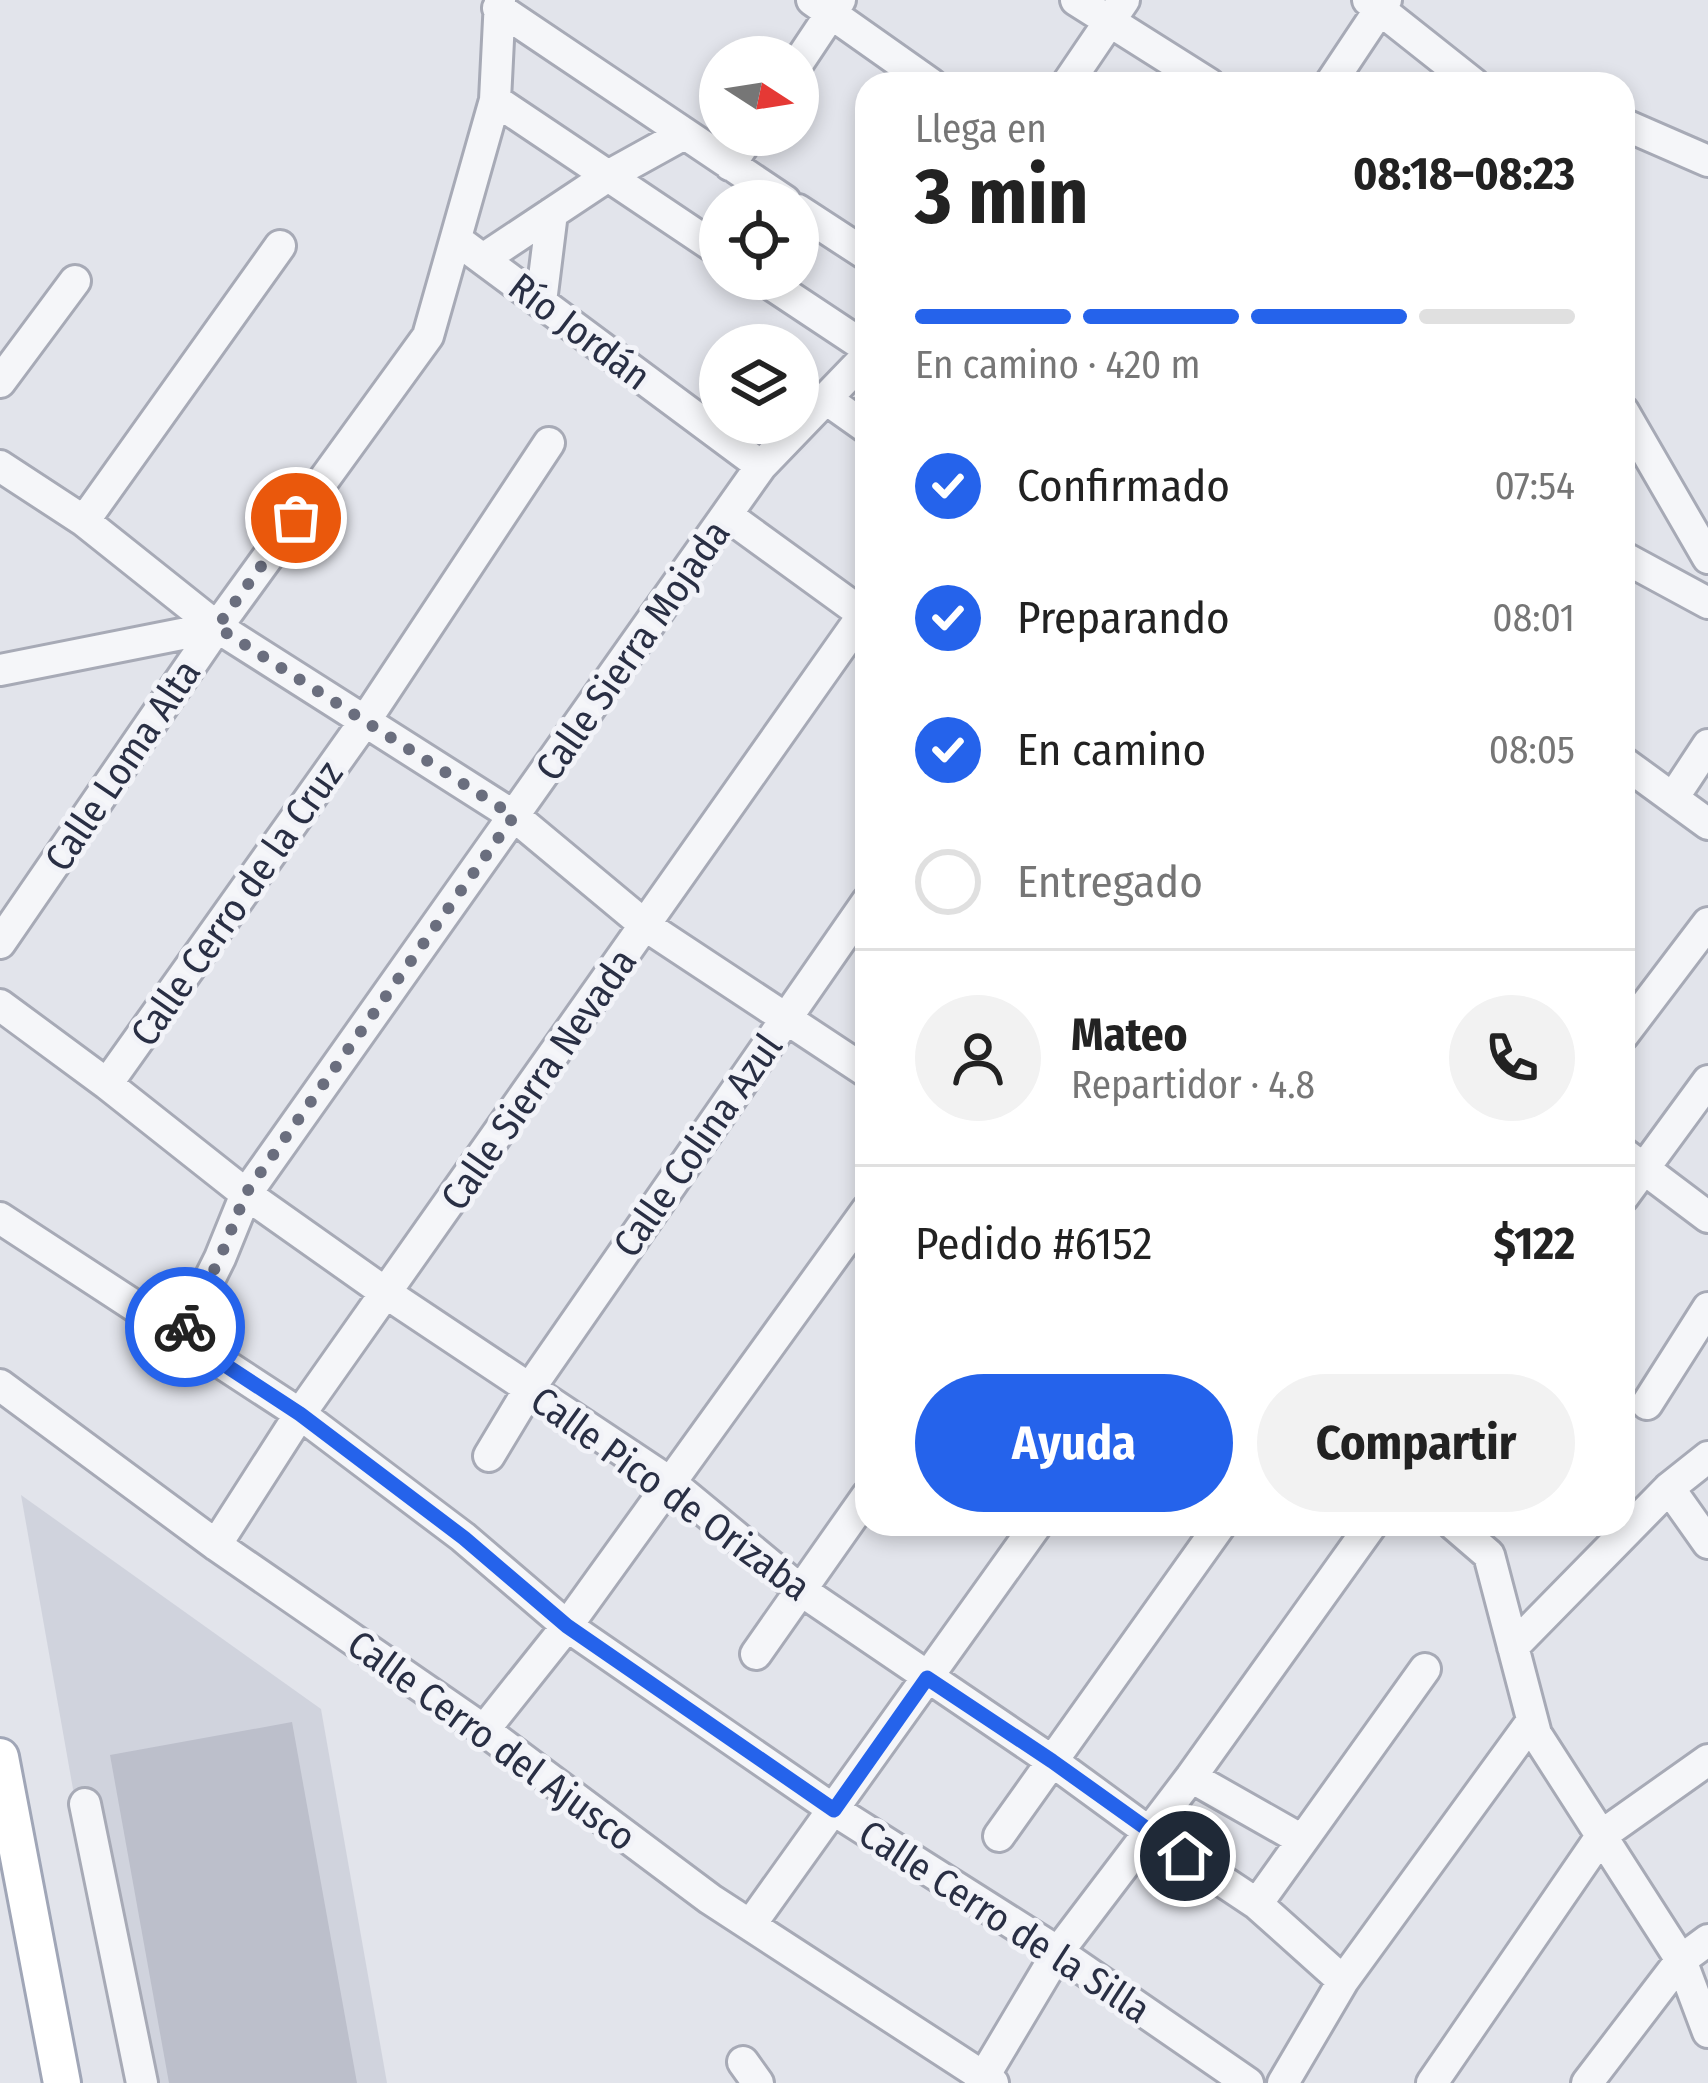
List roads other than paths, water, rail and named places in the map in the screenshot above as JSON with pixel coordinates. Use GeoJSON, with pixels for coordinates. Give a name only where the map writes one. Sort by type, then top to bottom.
{"type":"FeatureCollection","features":[{"type":"Feature","properties":{"kind":"main road"},"geometry":{"type":"LineString","coordinates":[[0,1757],[62,2083]]}},
{"type":"Feature","properties":{"kind":"street"},"geometry":{"type":"LineString","coordinates":[[1076,0],[1117,10],[1194,72]]}},
{"type":"Feature","properties":{"kind":"street"},"geometry":{"type":"LineString","coordinates":[[1337,72],[1378,3],[1460,72]]}},
{"type":"Feature","properties":{"kind":"street"},"geometry":{"type":"LineString","coordinates":[[499,4],[753,180]]}},
{"type":"Feature","properties":{"kind":"street","name":"Calle Loma Alta"},"geometry":{"type":"LineString","coordinates":[[0,943],[217,627],[428,336],[495,100],[499,4]]}},
{"type":"Feature","properties":{"kind":"street"},"geometry":{"type":"LineString","coordinates":[[812,36],[828,4],[916,72]]}},
{"type":"Feature","properties":{"kind":"street"},"geometry":{"type":"LineString","coordinates":[[1075,72],[1117,10]]}},
{"type":"Feature","properties":{"kind":"street"},"geometry":{"type":"LineString","coordinates":[[495,100],[699,236]]}},
{"type":"Feature","properties":{"kind":"street"},"geometry":{"type":"LineString","coordinates":[[1635,129],[1708,161]]}},
{"type":"Feature","properties":{"kind":"street"},"geometry":{"type":"LineString","coordinates":[[483,259],[608,176],[684,134]]}},
{"type":"Feature","properties":{"kind":"street"},"geometry":{"type":"LineString","coordinates":[[730,165],[736,156]]}},
{"type":"Feature","properties":{"kind":"street"},"geometry":{"type":"LineString","coordinates":[[541,302],[552,213]]}},
{"type":"Feature","properties":{"kind":"street"},"geometry":{"type":"LineString","coordinates":[[819,224],[855,247]]}},
{"type":"Feature","properties":{"kind":"street","name":"Río Jordán"},"geometry":{"type":"LineString","coordinates":[[457,240],[760,466]]}},
{"type":"Feature","properties":{"kind":"street"},"geometry":{"type":"LineString","coordinates":[[84,521],[280,246]]}},
{"type":"Feature","properties":{"kind":"street"},"geometry":{"type":"LineString","coordinates":[[0,382],[75,281]]}},
{"type":"Feature","properties":{"kind":"street"},"geometry":{"type":"LineString","coordinates":[[793,300],[855,344]]}},
{"type":"Feature","properties":{"kind":"street","name":"Calle Sierra Mojada"},"geometry":{"type":"LineString","coordinates":[[181,1336],[246,1193],[760,466],[855,366]]}},
{"type":"Feature","properties":{"kind":"street"},"geometry":{"type":"LineString","coordinates":[[826,399],[855,420]]}},
{"type":"Feature","properties":{"kind":"street"},"geometry":{"type":"LineString","coordinates":[[1635,432],[1708,558]]}},
{"type":"Feature","properties":{"kind":"street","name":"Calle Cerro de la Cruz"},"geometry":{"type":"LineString","coordinates":[[107,1084],[365,721],[549,443]]}},
{"type":"Feature","properties":{"kind":"street"},"geometry":{"type":"LineString","coordinates":[[0,466],[84,521],[217,627],[514,816],[646,926],[855,1064]]}},
{"type":"Feature","properties":{"kind":"street"},"geometry":{"type":"LineString","coordinates":[[728,516],[855,609]]}},
{"type":"Feature","properties":{"kind":"street"},"geometry":{"type":"LineString","coordinates":[[1635,563],[1708,603]]}},
{"type":"Feature","properties":{"kind":"street"},"geometry":{"type":"LineString","coordinates":[[0,670],[217,627]]}},
{"type":"Feature","properties":{"kind":"street","name":"Calle Sierra Nevada"},"geometry":{"type":"LineString","coordinates":[[215,1545],[300,1414],[855,630]]}},
{"type":"Feature","properties":{"kind":"street"},"geometry":{"type":"LineString","coordinates":[[1673,798],[1708,745]]}},
{"type":"Feature","properties":{"kind":"street"},"geometry":{"type":"LineString","coordinates":[[1635,771],[1708,824]]}},
{"type":"Feature","properties":{"kind":"street","name":"Calle Colina Azul"},"geometry":{"type":"LineString","coordinates":[[489,1456],[530,1388],[855,919]]}},
{"type":"Feature","properties":{"kind":"street"},"geometry":{"type":"LineString","coordinates":[[1635,1019],[1708,923]]}},
{"type":"Feature","properties":{"kind":"street","name":"Calle Pico de Orizaba"},"geometry":{"type":"LineString","coordinates":[[0,1005],[386,1293],[671,1483],[799,1589],[1257,1904],[1343,1981]]}},
{"type":"Feature","properties":{"kind":"street"},"geometry":{"type":"LineString","coordinates":[[1635,1159],[1708,1081]]}},
{"type":"Feature","properties":{"kind":"street"},"geometry":{"type":"LineString","coordinates":[[1635,1162],[1708,1217]]}},
{"type":"Feature","properties":{"kind":"street","name":"Calle Cerro de la Silla"},"geometry":{"type":"LineString","coordinates":[[0,1218],[300,1414],[464,1538],[567,1626],[834,1810],[1058,1952],[1248,2083]]}},
{"type":"Feature","properties":{"kind":"street"},"geometry":{"type":"LineString","coordinates":[[484,1730],[567,1626],[855,1227]]}},
{"type":"Feature","properties":{"kind":"street"},"geometry":{"type":"LineString","coordinates":[[1647,1404],[1708,1308]]}},
{"type":"Feature","properties":{"kind":"street","name":"Calle Cerro del Ajusco"},"geometry":{"type":"LineString","coordinates":[[0,1385],[215,1545],[484,1730],[710,1899],[986,2081]]}},
{"type":"Feature","properties":{"kind":"street"},"geometry":{"type":"LineString","coordinates":[[1635,1522],[1708,1457]]}},
{"type":"Feature","properties":{"kind":"street"},"geometry":{"type":"LineString","coordinates":[[1669,1488],[1708,1543]]}},
{"type":"Feature","properties":{"kind":"street"},"geometry":{"type":"LineString","coordinates":[[756,1654],[855,1512]]}},
{"type":"Feature","properties":{"kind":"street"},"geometry":{"type":"LineString","coordinates":[[751,1924],[1028,1536]]}},
{"type":"Feature","properties":{"kind":"street"},"geometry":{"type":"LineString","coordinates":[[999,1837],[1212,1536]]}},
{"type":"Feature","properties":{"kind":"street"},"geometry":{"type":"LineString","coordinates":[[986,2081],[1058,1952],[1191,1777],[1363,1536]]}},
{"type":"Feature","properties":{"kind":"street"},"geometry":{"type":"LineString","coordinates":[[1467,1536],[1490,1555],[1536,1734],[1681,1960],[1708,2032]]}},
{"type":"Feature","properties":{"kind":"street"},"geometry":{"type":"LineString","coordinates":[[1513,1646],[1622,1536]]}},
{"type":"Feature","properties":{"kind":"street"},"geometry":{"type":"LineString","coordinates":[[1257,1904],[1425,1669]]}},
{"type":"Feature","properties":{"kind":"street"},"geometry":{"type":"LineString","coordinates":[[1283,2083],[1343,1981],[1532,1721]]}},
{"type":"Feature","properties":{"kind":"street"},"geometry":{"type":"LineString","coordinates":[[1432,2083],[1602,1835],[1708,1760]]}},
{"type":"Feature","properties":{"kind":"street"},"geometry":{"type":"LineString","coordinates":[[1191,1777],[1302,1840]]}},
{"type":"Feature","properties":{"kind":"street"},"geometry":{"type":"LineString","coordinates":[[85,1804],[142,2083]]}},
{"type":"Feature","properties":{"kind":"street"},"geometry":{"type":"LineString","coordinates":[[1587,2083],[1681,1960],[1708,1940]]}}]}
